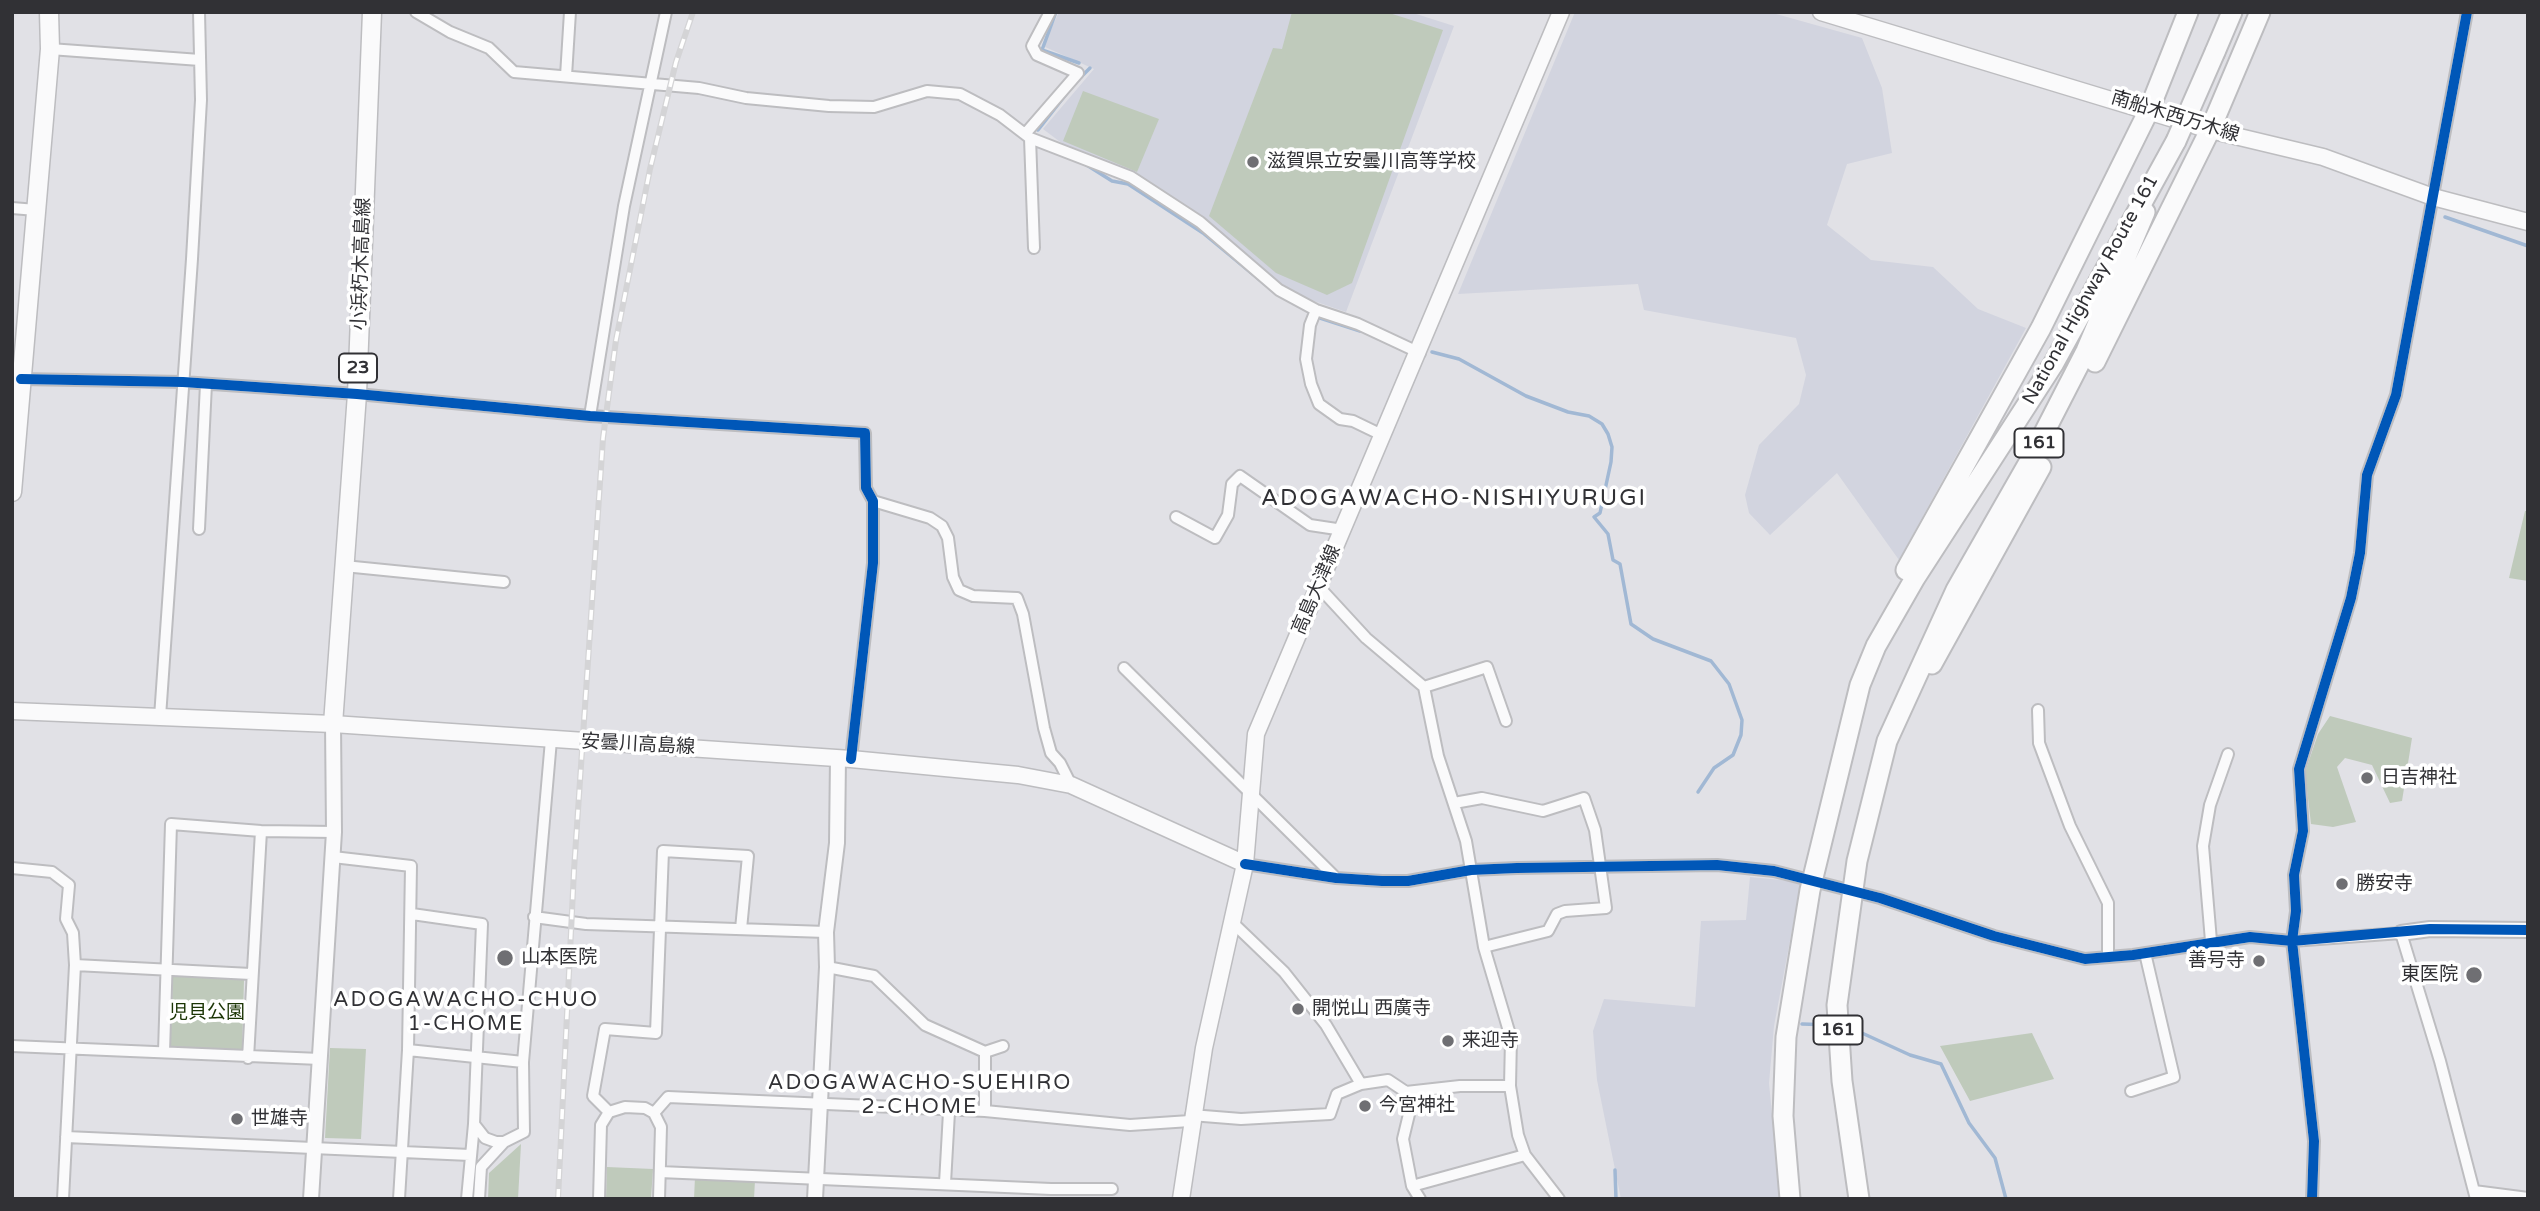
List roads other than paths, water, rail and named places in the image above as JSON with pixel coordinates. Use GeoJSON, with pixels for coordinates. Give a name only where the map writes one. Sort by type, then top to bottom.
{"type":"FeatureCollection","features":[{"type":"Feature","properties":{"kind":"highway"},"geometry":{"type":"LineString","coordinates":[[1876,646],[1906,570],[2041,328],[2149,110],[2188,12]]}},
{"type":"Feature","properties":{"kind":"highway","name":"National Highway Route 161"},"geometry":{"type":"LineString","coordinates":[[1790,1199],[1783,1116],[1784,1064],[1812,880],[1852,711],[1876,646],[1915,578],[2054,363],[2176,141],[2232,12]]}},
{"type":"Feature","properties":{"kind":"highway"},"geometry":{"type":"LineString","coordinates":[[1899,710],[1916,693],[1972,597],[2075,402],[2210,130],[2260,12]]}},
{"type":"Feature","properties":{"kind":"highway","name":"National Highway Route 161"},"geometry":{"type":"LineString","coordinates":[[1859,1199],[1842,1081],[1837,1005],[1852,892],[1874,790],[1899,710],[1956,590],[2028,464],[2086,351],[2137,237],[2160,168]]}},
{"type":"Feature","properties":{"kind":"main road"},"geometry":{"type":"LineString","coordinates":[[12,492],[18,384],[50,49],[49,12]]}},
{"type":"Feature","properties":{"kind":"main road","name":"小浜朽木高島線"},"geometry":{"type":"LineString","coordinates":[[333,724],[357,394],[372,12]]}},
{"type":"Feature","properties":{"kind":"main road","name":"高島大津線"},"geometry":{"type":"LineString","coordinates":[[1181,1199],[1191,1118],[1245,864],[1256,734],[1420,353],[1562,12]]}},
{"type":"Feature","properties":{"kind":"main road","name":"南船木西万木線"},"geometry":{"type":"LineString","coordinates":[[1821,12],[2210,130],[2323,157],[2433,197],[2528,222]]}},
{"type":"Feature","properties":{"kind":"main road","name":"安曇川高島線"},"geometry":{"type":"LineString","coordinates":[[12,712],[333,724],[845,758],[1017,775],[1071,785],[1245,864]]}},
{"type":"Feature","properties":{"kind":"street"},"geometry":{"type":"LineString","coordinates":[[160,717],[201,100],[199,12]]}},
{"type":"Feature","properties":{"kind":"street"},"geometry":{"type":"LineString","coordinates":[[416,12],[450,32],[489,48],[514,72],[699,88],[746,98],[874,107],[927,91],[943,91],[974,99],[1028,136],[1131,177],[1200,222],[1279,290],[1316,310],[1358,324],[1420,353]]}},
{"type":"Feature","properties":{"kind":"street"},"geometry":{"type":"LineString","coordinates":[[566,76],[570,12]]}},
{"type":"Feature","properties":{"kind":"street"},"geometry":{"type":"LineString","coordinates":[[590,416],[624,206],[666,12]]}},
{"type":"Feature","properties":{"kind":"street"},"geometry":{"type":"LineString","coordinates":[[1034,248],[1028,136],[1078,73],[1037,55],[1032,46],[1050,12]]}},
{"type":"Feature","properties":{"kind":"street"},"geometry":{"type":"LineString","coordinates":[[2312,1199],[2314,1141],[2292,942],[2296,911],[2294,875],[2303,831],[2299,769],[2351,597],[2360,553],[2367,475],[2396,394],[2468,12]]}},
{"type":"Feature","properties":{"kind":"street"},"geometry":{"type":"LineString","coordinates":[[50,49],[200,60]]}},
{"type":"Feature","properties":{"kind":"street"},"geometry":{"type":"LineString","coordinates":[[12,208],[36,210]]}},
{"type":"Feature","properties":{"kind":"street"},"geometry":{"type":"LineString","coordinates":[[1316,310],[1310,325],[1306,359],[1311,384],[1319,404],[1340,419],[1353,421],[1384,436]]}},
{"type":"Feature","properties":{"kind":"street"},"geometry":{"type":"LineString","coordinates":[[18,384],[183,382],[357,394],[590,416],[865,433],[866,488],[873,501],[872,596],[845,758],[826,932],[827,967],[815,1199]]}},
{"type":"Feature","properties":{"kind":"street"},"geometry":{"type":"LineString","coordinates":[[199,529],[206,384]]}},
{"type":"Feature","properties":{"kind":"street"},"geometry":{"type":"LineString","coordinates":[[1176,517],[1215,538],[1228,515],[1232,484],[1240,476],[1310,525],[1343,530]]}},
{"type":"Feature","properties":{"kind":"street"},"geometry":{"type":"LineString","coordinates":[[873,501],[930,518],[942,526],[948,538],[953,577],[959,590],[973,596],[1017,598],[1023,614],[1051,753],[1060,763],[1071,785]]}},
{"type":"Feature","properties":{"kind":"street"},"geometry":{"type":"LineString","coordinates":[[344,566],[504,582]]}},
{"type":"Feature","properties":{"kind":"street"},"geometry":{"type":"LineString","coordinates":[[1319,587],[1366,638],[1424,687],[1438,756],[1454,803],[1471,870],[1484,947],[1511,1038],[1510,1086],[1513,1113],[1525,1155],[1559,1199]]}},
{"type":"Feature","properties":{"kind":"street"},"geometry":{"type":"LineString","coordinates":[[1424,687],[1487,667],[1506,720]]}},
{"type":"Feature","properties":{"kind":"street"},"geometry":{"type":"LineString","coordinates":[[1124,668],[1336,878]]}},
{"type":"Feature","properties":{"kind":"street"},"geometry":{"type":"LineString","coordinates":[[2038,710],[2039,743],[2070,826],[2108,903],[2108,957]]}},
{"type":"Feature","properties":{"kind":"street"},"geometry":{"type":"LineString","coordinates":[[311,1199],[333,857],[333,724]]}},
{"type":"Feature","properties":{"kind":"street"},"geometry":{"type":"LineString","coordinates":[[479,1199],[481,1167],[504,1142],[524,1132],[523,1062],[551,740]]}},
{"type":"Feature","properties":{"kind":"street"},"geometry":{"type":"LineString","coordinates":[[2211,941],[2203,846],[2210,805],[2228,754]]}},
{"type":"Feature","properties":{"kind":"street"},"geometry":{"type":"LineString","coordinates":[[1454,803],[1482,798],[1543,811],[1584,798],[1595,830],[1606,908],[1565,911],[1558,914],[1548,931],[1484,947]]}},
{"type":"Feature","properties":{"kind":"street"},"geometry":{"type":"LineString","coordinates":[[164,1052],[171,824],[261,831],[334,832]]}},
{"type":"Feature","properties":{"kind":"street"},"geometry":{"type":"LineString","coordinates":[[248,1058],[261,831]]}},
{"type":"Feature","properties":{"kind":"street"},"geometry":{"type":"LineString","coordinates":[[609,1112],[593,1096],[605,1029],[656,1033],[663,851],[748,856],[741,929]]}},
{"type":"Feature","properties":{"kind":"street"},"geometry":{"type":"LineString","coordinates":[[333,857],[411,866],[408,1050],[399,1199]]}},
{"type":"Feature","properties":{"kind":"street"},"geometry":{"type":"LineString","coordinates":[[1245,864],[1336,878],[1408,881],[1471,870],[1717,865],[1774,871],[1880,898],[2041,949],[2085,959],[2250,937],[2292,942],[2430,929],[2528,930]]}},
{"type":"Feature","properties":{"kind":"street"},"geometry":{"type":"LineString","coordinates":[[12,868],[39,868],[52,872],[69,885],[66,919],[73,933],[75,965],[63,1199]]}},
{"type":"Feature","properties":{"kind":"street"},"geometry":{"type":"LineString","coordinates":[[412,914],[482,924],[474,1124],[467,1199]]}},
{"type":"Feature","properties":{"kind":"street"},"geometry":{"type":"LineString","coordinates":[[534,917],[586,924],[826,932]]}},
{"type":"Feature","properties":{"kind":"street"},"geometry":{"type":"LineString","coordinates":[[1233,923],[1284,972],[1326,1025],[1361,1084]]}},
{"type":"Feature","properties":{"kind":"street"},"geometry":{"type":"LineString","coordinates":[[2401,933],[2475,1195],[2528,1198]]}},
{"type":"Feature","properties":{"kind":"street"},"geometry":{"type":"LineString","coordinates":[[2131,1091],[2174,1077],[2145,953]]}},
{"type":"Feature","properties":{"kind":"street"},"geometry":{"type":"LineString","coordinates":[[75,965],[251,974]]}},
{"type":"Feature","properties":{"kind":"street"},"geometry":{"type":"LineString","coordinates":[[827,967],[874,976],[925,1025],[985,1052],[1003,1046]]}},
{"type":"Feature","properties":{"kind":"street"},"geometry":{"type":"LineString","coordinates":[[12,1046],[320,1059]]}},
{"type":"Feature","properties":{"kind":"street"},"geometry":{"type":"LineString","coordinates":[[408,1050],[523,1062]]}},
{"type":"Feature","properties":{"kind":"street"},"geometry":{"type":"LineString","coordinates":[[985,1052],[985,1111]]}},
{"type":"Feature","properties":{"kind":"street"},"geometry":{"type":"LineString","coordinates":[[654,1113],[668,1097],[818,1102],[948,1112],[985,1111],[1130,1125],[1191,1118],[1241,1119],[1330,1114],[1336,1094],[1361,1084],[1388,1080],[1406,1092],[1460,1086],[1510,1086]]}},
{"type":"Feature","properties":{"kind":"street"},"geometry":{"type":"LineString","coordinates":[[1406,1092],[1410,1110],[1403,1139],[1412,1185],[1420,1199]]}},
{"type":"Feature","properties":{"kind":"street"},"geometry":{"type":"LineString","coordinates":[[599,1199],[601,1125],[609,1112],[625,1107],[645,1108],[654,1113],[661,1127],[659,1199]]}},
{"type":"Feature","properties":{"kind":"street"},"geometry":{"type":"LineString","coordinates":[[945,1183],[948,1112]]}},
{"type":"Feature","properties":{"kind":"street"},"geometry":{"type":"LineString","coordinates":[[474,1124],[485,1138],[504,1142]]}},
{"type":"Feature","properties":{"kind":"street"},"geometry":{"type":"LineString","coordinates":[[66,1137],[470,1155]]}},
{"type":"Feature","properties":{"kind":"street"},"geometry":{"type":"LineString","coordinates":[[1412,1185],[1525,1155]]}},
{"type":"Feature","properties":{"kind":"street"},"geometry":{"type":"LineString","coordinates":[[660,1172],[945,1183],[1051,1194],[1112,1189]]}},
{"type":"Feature","properties":{"kind":"waterway"},"geometry":{"type":"LineString","coordinates":[[1056,12],[1042,50],[1079,63]]}},
{"type":"Feature","properties":{"kind":"waterway"},"geometry":{"type":"LineString","coordinates":[[1081,77],[1090,68]]}},
{"type":"Feature","properties":{"kind":"waterway"},"geometry":{"type":"LineString","coordinates":[[1038,130],[1067,93]]}},
{"type":"Feature","properties":{"kind":"waterway"},"geometry":{"type":"LineString","coordinates":[[1085,164],[1112,181],[1128,184],[1203,233],[1273,291]]}},
{"type":"Feature","properties":{"kind":"waterway"},"geometry":{"type":"LineString","coordinates":[[2445,217],[2528,246]]}},
{"type":"Feature","properties":{"kind":"waterway"},"geometry":{"type":"LineString","coordinates":[[1320,318],[1360,331]]}},
{"type":"Feature","properties":{"kind":"waterway"},"geometry":{"type":"LineString","coordinates":[[1432,352],[1459,359],[1526,396],[1568,412],[1589,416],[1602,424],[1612,447],[1611,462],[1600,513],[1594,517],[1608,534],[1613,560],[1620,564],[1631,624],[1653,639],[1711,661],[1729,684],[1742,720],[1741,735],[1733,755],[1714,768],[1698,792]]}},
{"type":"Feature","properties":{"kind":"waterway"},"geometry":{"type":"LineString","coordinates":[[1802,1024],[1832,1025]]}},
{"type":"Feature","properties":{"kind":"waterway"},"geometry":{"type":"LineString","coordinates":[[1851,1028],[1910,1055],[1941,1064],[1969,1123],[1995,1158],[2006,1199]]}},
{"type":"Feature","properties":{"kind":"waterway"},"geometry":{"type":"LineString","coordinates":[[1615,1170],[1616,1199]]}},
{"type":"Feature","properties":{"kind":"railway"},"geometry":{"type":"LineString","coordinates":[[558,1199],[574,870],[603,438],[616,340],[650,169],[676,62],[693,12]]}},
{"type":"Feature","properties":{"kind":"place","name":"滋賀県立安曇川高等学校"},"geometry":{"type":"Point","coordinates":[1253,162]}},
{"type":"Feature","properties":{"kind":"place","name":"日吉神社"},"geometry":{"type":"Point","coordinates":[2367,778]}},
{"type":"Feature","properties":{"kind":"place","name":"勝安寺"},"geometry":{"type":"Point","coordinates":[2342,884]}},
{"type":"Feature","properties":{"kind":"place","name":"山本医院"},"geometry":{"type":"Point","coordinates":[505,958]}},
{"type":"Feature","properties":{"kind":"place","name":"善号寺"},"geometry":{"type":"Point","coordinates":[2259,961]}},
{"type":"Feature","properties":{"kind":"place","name":"東医院"},"geometry":{"type":"Point","coordinates":[2474,975]}},
{"type":"Feature","properties":{"kind":"place","name":"開悦山 西廣寺"},"geometry":{"type":"Point","coordinates":[1298,1009]}},
{"type":"Feature","properties":{"kind":"place","name":"来迎寺"},"geometry":{"type":"Point","coordinates":[1448,1041]}},
{"type":"Feature","properties":{"kind":"place","name":"今宮神社"},"geometry":{"type":"Point","coordinates":[1365,1106]}},
{"type":"Feature","properties":{"kind":"place","name":"世雄寺"},"geometry":{"type":"Point","coordinates":[237,1119]}},
{"type":"Feature","properties":{"kind":"district","name":"ADOGAWACHO-NISHIYURUGI"},"geometry":{"type":"Point","coordinates":[1454,499]}},
{"type":"Feature","properties":{"kind":"district","name":"ADOGAWACHO-CHUO 1-CHOME"},"geometry":{"type":"Point","coordinates":[466,1012]}},
{"type":"Feature","properties":{"kind":"district","name":"ADOGAWACHO-SUEHIRO 2-CHOME"},"geometry":{"type":"Point","coordinates":[920,1095]}},
{"type":"Feature","properties":{"kind":"park label","name":"児貝公園"},"geometry":{"type":"Point","coordinates":[207,1013]}}]}
